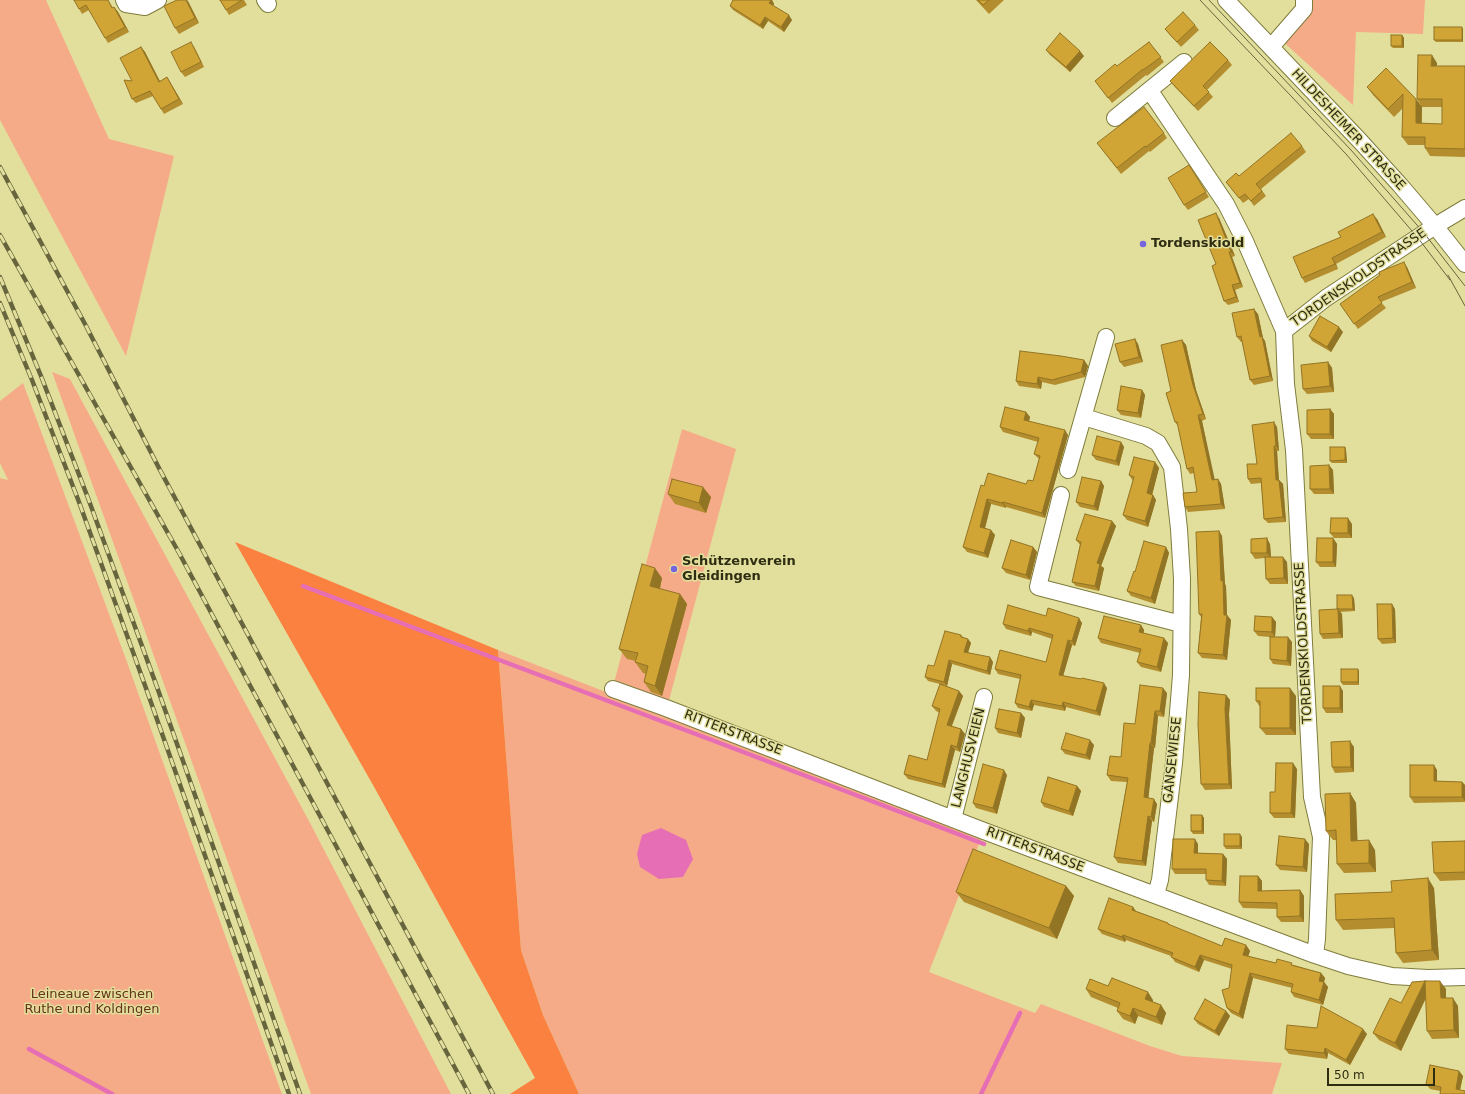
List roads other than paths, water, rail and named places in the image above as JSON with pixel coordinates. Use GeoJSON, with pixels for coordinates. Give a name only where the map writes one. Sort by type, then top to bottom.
{"type":"FeatureCollection","features":[{"type":"Feature","properties":{"kind":"street"},"geometry":{"type":"LineString","coordinates":[[124,0],[126,4],[145,7],[158,0]]}},
{"type":"Feature","properties":{"kind":"street","name":"HILDESHEIMER STRASSE"},"geometry":{"type":"LineString","coordinates":[[1226,0],[1361,142],[1435,226],[1465,264]]}},
{"type":"Feature","properties":{"kind":"street"},"geometry":{"type":"LineString","coordinates":[[1271,47],[1304,9],[1304,0]]}},
{"type":"Feature","properties":{"kind":"street"},"geometry":{"type":"LineString","coordinates":[[1115,118],[1184,62]]}},
{"type":"Feature","properties":{"kind":"street","name":"TORDENSKIOLDSTRASSE"},"geometry":{"type":"LineString","coordinates":[[1150,91],[1226,204],[1245,241],[1284,331],[1286,384],[1294,450],[1312,797],[1321,837],[1315,955]]}},
{"type":"Feature","properties":{"kind":"street","name":"TORDENSKIOLDSTRASSE"},"geometry":{"type":"LineString","coordinates":[[1284,331],[1326,298],[1465,208]]}},
{"type":"Feature","properties":{"kind":"street"},"geometry":{"type":"LineString","coordinates":[[1068,470],[1106,337]]}},
{"type":"Feature","properties":{"kind":"street","name":"GÄNSEWIESE"},"geometry":{"type":"LineString","coordinates":[[1084,417],[1146,436],[1158,443],[1172,467],[1179,529],[1182,579],[1181,675],[1174,763],[1160,880],[1156,894]]}},
{"type":"Feature","properties":{"kind":"street"},"geometry":{"type":"LineString","coordinates":[[1061,495],[1038,587],[1181,624]]}},
{"type":"Feature","properties":{"kind":"street","name":"RITTERSTRASSE"},"geometry":{"type":"LineString","coordinates":[[613,689],[1315,955],[1348,966],[1392,976],[1428,978],[1465,977]]}},
{"type":"Feature","properties":{"kind":"street","name":"LANGHUSVEIEN"},"geometry":{"type":"LineString","coordinates":[[953,818],[984,697]]}},
{"type":"Feature","properties":{"kind":"waterway"},"geometry":{"type":"LineString","coordinates":[[303,586],[984,844]]}},
{"type":"Feature","properties":{"kind":"waterway"},"geometry":{"type":"LineString","coordinates":[[981,1094],[1020,1013]]}},
{"type":"Feature","properties":{"kind":"waterway"},"geometry":{"type":"LineString","coordinates":[[29,1049],[112,1094]]}},
{"type":"Feature","properties":{"kind":"tram line"},"geometry":{"type":"LineString","coordinates":[[1200,0],[1346,154],[1418,238],[1450,280]]}},
{"type":"Feature","properties":{"kind":"tram line"},"geometry":{"type":"LineString","coordinates":[[1209,0],[1351,150],[1424,233],[1465,286]]}},
{"type":"Feature","properties":{"kind":"tram line"},"geometry":{"type":"LineString","coordinates":[[1448,275],[1465,306]]}},
{"type":"Feature","properties":{"kind":"railway"},"geometry":{"type":"LineString","coordinates":[[0,167],[85,324],[160,470],[493,1094]]}},
{"type":"Feature","properties":{"kind":"railway"},"geometry":{"type":"LineString","coordinates":[[0,235],[178,551],[469,1094]]}},
{"type":"Feature","properties":{"kind":"railway"},"geometry":{"type":"LineString","coordinates":[[0,277],[41,376],[88,498],[157,687],[300,1094]]}},
{"type":"Feature","properties":{"kind":"railway"},"geometry":{"type":"LineString","coordinates":[[0,303],[32,380],[79,502],[289,1094]]}},
{"type":"Feature","properties":{"kind":"place","name":"Tordenskiold"},"geometry":{"type":"Point","coordinates":[1143,244]}},
{"type":"Feature","properties":{"kind":"place","name":"Schützenverein Gleidingen"},"geometry":{"type":"Point","coordinates":[674,569]}},
{"type":"Feature","properties":{"kind":"park label","name":"Leineaue zwischen Ruthe und Koldingen"},"geometry":{"type":"Point","coordinates":[92,1002]}}]}
